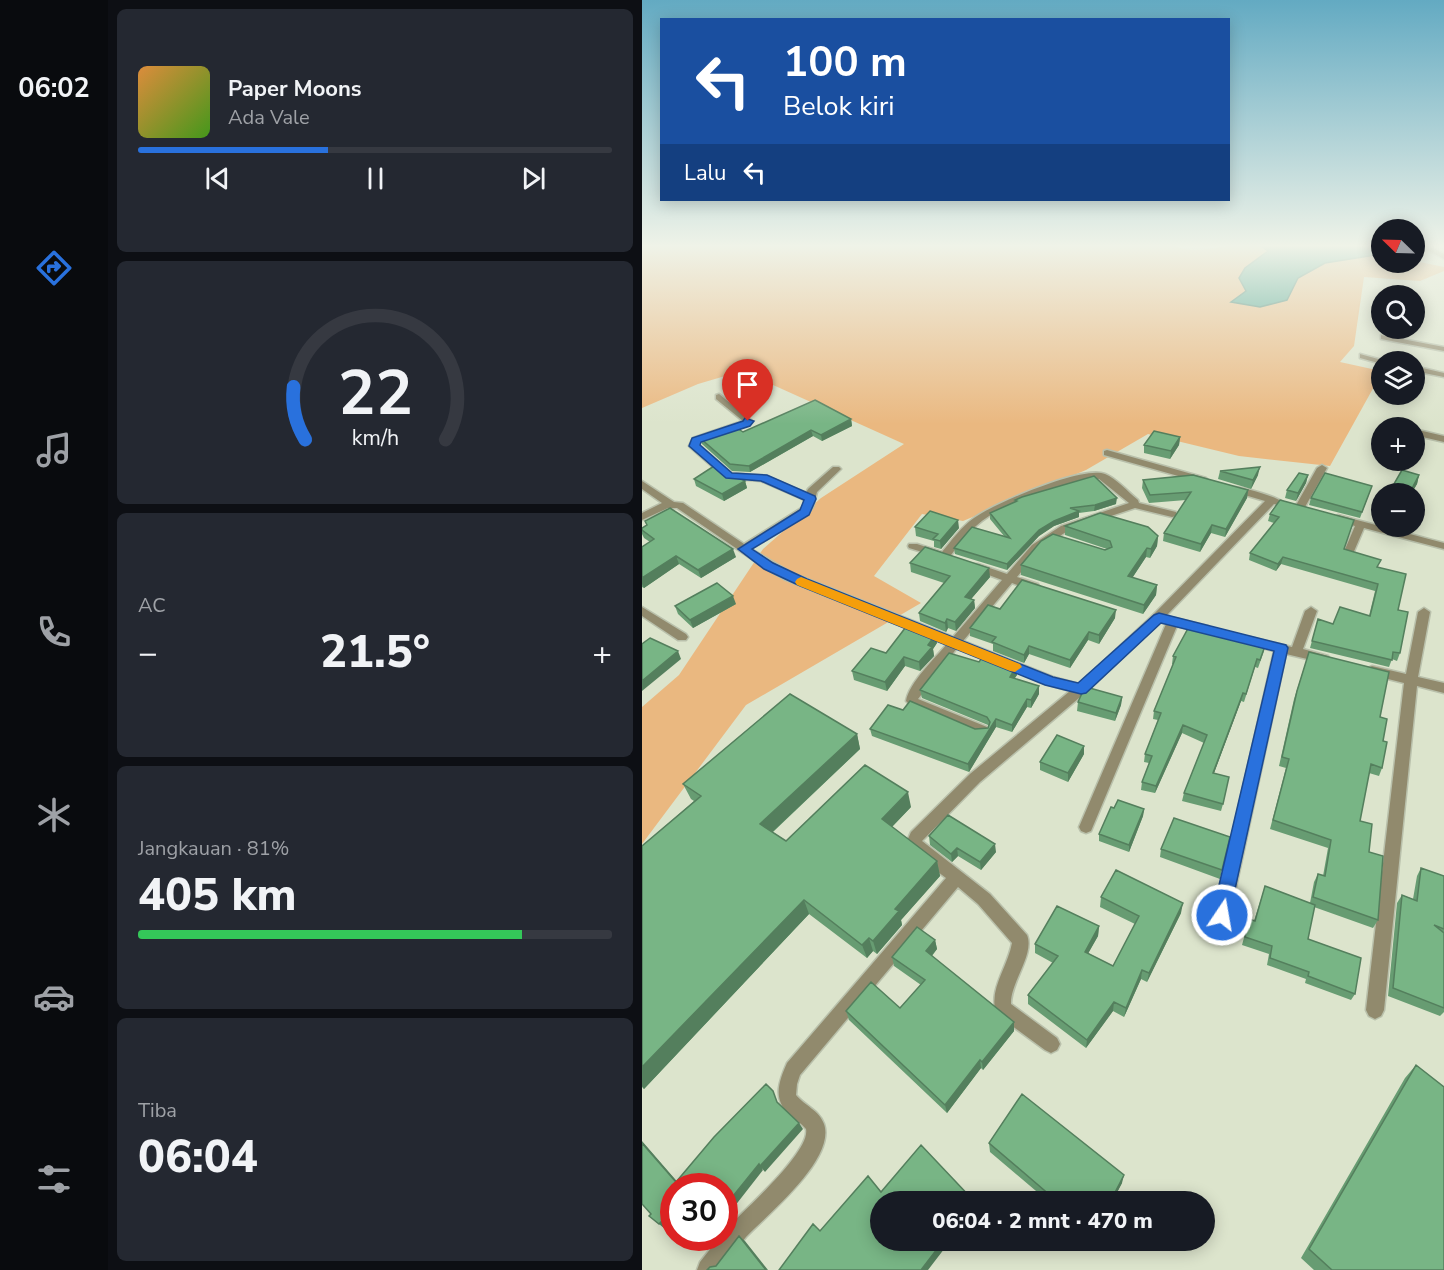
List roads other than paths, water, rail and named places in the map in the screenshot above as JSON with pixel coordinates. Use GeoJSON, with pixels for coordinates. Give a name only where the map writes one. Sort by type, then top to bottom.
{"type":"FeatureCollection","features":[{"type":"Feature","properties":{"kind":"street"},"geometry":{"type":"LineString","coordinates":[[1394,339],[1444,349]]}},
{"type":"Feature","properties":{"kind":"street"},"geometry":{"type":"LineString","coordinates":[[1363,356],[1371,358]]}},
{"type":"Feature","properties":{"kind":"street"},"geometry":{"type":"LineString","coordinates":[[1425,371],[1444,375]]}},
{"type":"Feature","properties":{"kind":"street"},"geometry":{"type":"LineString","coordinates":[[719,397],[748,421],[696,440],[694,446],[729,476],[763,478],[811,499]]}},
{"type":"Feature","properties":{"kind":"street"},"geometry":{"type":"LineString","coordinates":[[1425,435],[1444,439]]}},
{"type":"Feature","properties":{"kind":"street"},"geometry":{"type":"LineString","coordinates":[[1107,453],[1305,509],[1322,468]]}},
{"type":"Feature","properties":{"kind":"street"},"geometry":{"type":"LineString","coordinates":[[744,549],[804,512],[814,489],[836,469]]}},
{"type":"Feature","properties":{"kind":"street"},"geometry":{"type":"LineString","coordinates":[[945,556],[984,515],[1087,475],[1102,476],[1133,501],[1133,505]]}},
{"type":"Feature","properties":{"kind":"street"},"geometry":{"type":"LineString","coordinates":[[642,484],[670,504],[683,507],[769,566],[795,579],[1050,681],[1081,689]]}},
{"type":"Feature","properties":{"kind":"street"},"geometry":{"type":"LineString","coordinates":[[1051,1044],[1003,1009],[1000,996],[1019,955],[1021,940],[984,899],[918,848],[914,841],[948,802],[1081,689],[1159,618],[1272,500]]}},
{"type":"Feature","properties":{"kind":"street"},"geometry":{"type":"LineString","coordinates":[[642,517],[670,504]]}},
{"type":"Feature","properties":{"kind":"street"},"geometry":{"type":"LineString","coordinates":[[982,731],[912,701],[913,695],[1025,558],[1055,538],[1065,528],[1133,505],[1172,514]]}},
{"type":"Feature","properties":{"kind":"street"},"geometry":{"type":"LineString","coordinates":[[1330,516],[1444,546]]}},
{"type":"Feature","properties":{"kind":"street"},"geometry":{"type":"LineString","coordinates":[[1348,554],[1361,524]]}},
{"type":"Feature","properties":{"kind":"street"},"geometry":{"type":"LineString","coordinates":[[913,546],[1043,590]]}},
{"type":"Feature","properties":{"kind":"street"},"geometry":{"type":"LineString","coordinates":[[642,611],[682,637]]}},
{"type":"Feature","properties":{"kind":"street"},"geometry":{"type":"LineString","coordinates":[[1222,915],[1289,650],[1311,611]]}},
{"type":"Feature","properties":{"kind":"street"},"geometry":{"type":"LineString","coordinates":[[1375,1010],[1411,681],[1424,612]]}},
{"type":"Feature","properties":{"kind":"street"},"geometry":{"type":"LineString","coordinates":[[1159,618],[1216,632]]}},
{"type":"Feature","properties":{"kind":"street"},"geometry":{"type":"LineString","coordinates":[[1086,827],[1173,622]]}},
{"type":"Feature","properties":{"kind":"street"},"geometry":{"type":"LineString","coordinates":[[1238,638],[1444,688]]}},
{"type":"Feature","properties":{"kind":"street"},"geometry":{"type":"LineString","coordinates":[[708,1270],[730,1240],[785,1183],[812,1147],[817,1135],[815,1125],[789,1101],[786,1094],[786,1086],[793,1069],[957,877]]}}]}
